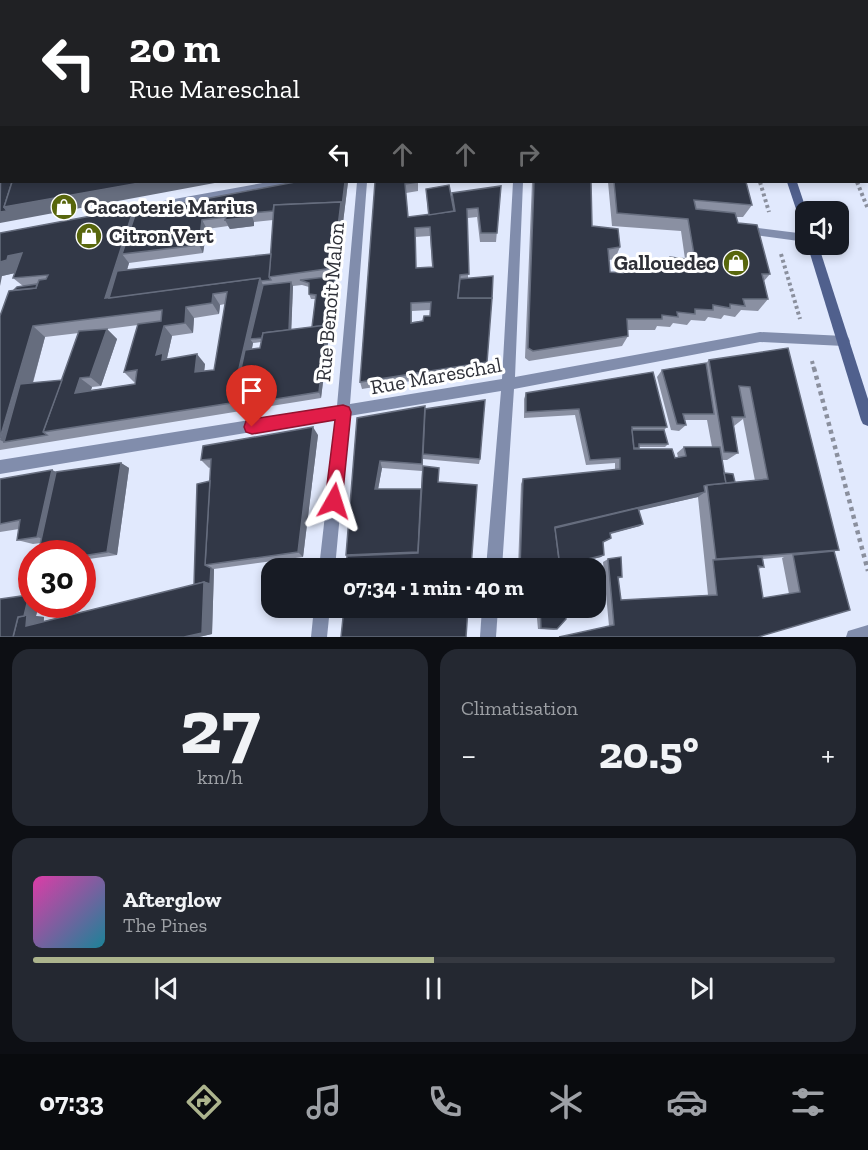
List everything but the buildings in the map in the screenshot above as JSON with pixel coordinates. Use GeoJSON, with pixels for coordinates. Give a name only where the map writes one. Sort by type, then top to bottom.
{"type":"FeatureCollection","features":[{"type":"Feature","properties":{"kind":"main road"},"geometry":{"type":"LineString","coordinates":[[792,183],[798,201]]}},
{"type":"Feature","properties":{"kind":"main road"},"geometry":{"type":"LineString","coordinates":[[816,255],[868,420]]}},
{"type":"Feature","properties":{"kind":"street"},"geometry":{"type":"LineString","coordinates":[[103,216],[280,183]]}},
{"type":"Feature","properties":{"kind":"street","name":"Rue Benoit Malon"},"geometry":{"type":"LineString","coordinates":[[328,558],[362,183]]}},
{"type":"Feature","properties":{"kind":"street"},"geometry":{"type":"LineString","coordinates":[[495,558],[508,384],[518,183]]}},
{"type":"Feature","properties":{"kind":"street"},"geometry":{"type":"LineString","coordinates":[[733,228],[795,237]]}},
{"type":"Feature","properties":{"kind":"street","name":"Rue Mareschal"},"geometry":{"type":"LineString","coordinates":[[0,467],[508,384],[760,337],[844,341]]}},
{"type":"Feature","properties":{"kind":"street"},"geometry":{"type":"LineString","coordinates":[[319,637],[321,618]]}},
{"type":"Feature","properties":{"kind":"street"},"geometry":{"type":"LineString","coordinates":[[488,637],[489,618]]}},
{"type":"Feature","properties":{"kind":"street"},"geometry":{"type":"LineString","coordinates":[[854,637],[868,633]]}},
{"type":"Feature","properties":{"kind":"path"},"geometry":{"type":"LineString","coordinates":[[760,183],[806,339],[868,572]]}},
{"type":"Feature","properties":{"kind":"path"},"geometry":{"type":"LineString","coordinates":[[857,183],[868,209]]}},
{"type":"Feature","properties":{"kind":"place","name":"Cacaoterie Marius"},"geometry":{"type":"Point","coordinates":[64,207]}},
{"type":"Feature","properties":{"kind":"place","name":"Citron Vert"},"geometry":{"type":"Point","coordinates":[89,236]}},
{"type":"Feature","properties":{"kind":"place","name":"Gallouedec"},"geometry":{"type":"Point","coordinates":[736,263]}},
{"type":"Feature","properties":{"kind":"route"},"geometry":{"type":"LineString","coordinates":[[252,427],[343,412],[334,501]]}}]}
